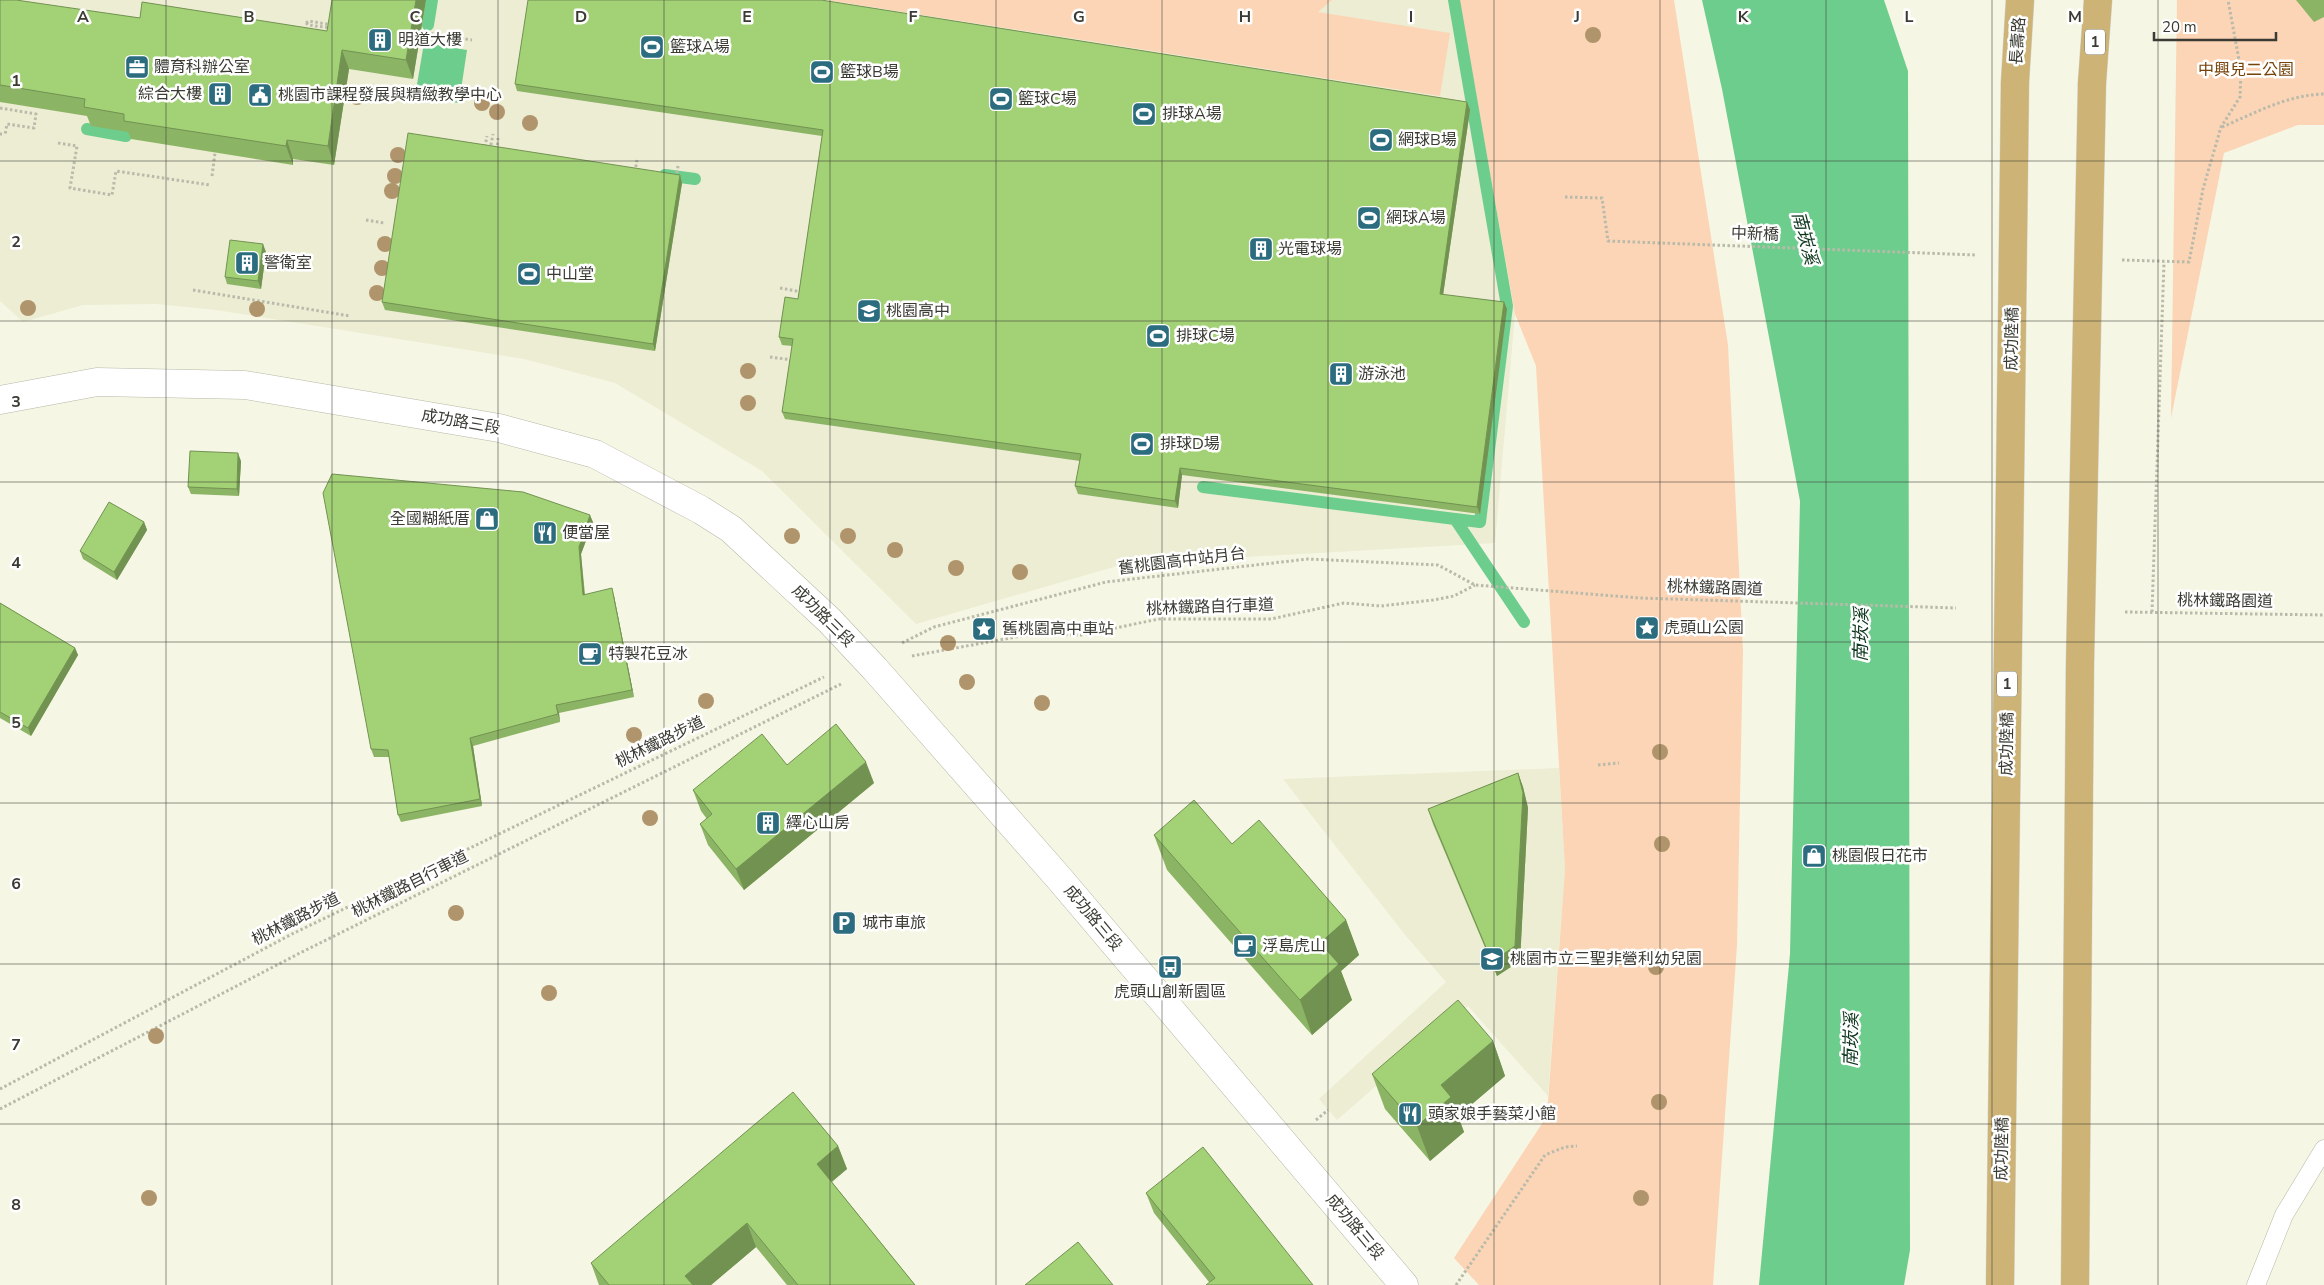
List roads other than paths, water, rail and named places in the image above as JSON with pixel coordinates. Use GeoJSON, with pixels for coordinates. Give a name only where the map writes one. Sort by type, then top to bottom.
{"type":"FeatureCollection","features":[{"type":"Feature","properties":{"kind":"main road","name":"長壽路"},"geometry":{"type":"LineString","coordinates":[[2015,82],[2020,0]]}},
{"type":"Feature","properties":{"kind":"main road","name":"1"},"geometry":{"type":"LineString","coordinates":[[2075,1285],[2080,663],[2092,83],[2098,0]]}},
{"type":"Feature","properties":{"kind":"main road","name":"成功陸橋"},"geometry":{"type":"LineString","coordinates":[[2000,1285],[2015,82]]}},
{"type":"Feature","properties":{"kind":"street","name":"成功路三段"},"geometry":{"type":"LineString","coordinates":[[0,400],[97,382],[245,385],[500,428],[595,454],[701,510],[731,529],[829,620],[875,670],[1058,877],[1404,1285]]}},
{"type":"Feature","properties":{"kind":"lane"},"geometry":{"type":"LineString","coordinates":[[2256,1285],[2284,1215],[2324,1148]]}},
{"type":"Feature","properties":{"kind":"water","name":"南崁溪"},"geometry":{"type":"Polygon","coordinates":[[[1702,0],[1884,0],[1908,71],[1910,1250],[1904,1285],[1759,1285],[1790,954],[1800,501],[1722,89],[1702,0]]]}},
{"type":"Feature","properties":{"kind":"water"},"geometry":{"type":"Polygon","coordinates":[[[424,43],[467,50],[459,103],[415,96],[424,43]]]}},
{"type":"Feature","properties":{"kind":"waterway"},"geometry":{"type":"LineString","coordinates":[[428,25],[432,0]]}},
{"type":"Feature","properties":{"kind":"waterway"},"geometry":{"type":"LineString","coordinates":[[1454,0],[1507,306],[1480,522],[1455,519],[1524,622]]}},
{"type":"Feature","properties":{"kind":"waterway"},"geometry":{"type":"LineString","coordinates":[[87,129],[126,136]]}},
{"type":"Feature","properties":{"kind":"waterway"},"geometry":{"type":"LineString","coordinates":[[665,175],[695,179]]}},
{"type":"Feature","properties":{"kind":"waterway"},"geometry":{"type":"LineString","coordinates":[[1203,487],[1455,519]]}},
{"type":"Feature","properties":{"kind":"place","name":"明道大樓"},"geometry":{"type":"Point","coordinates":[380,40]}},
{"type":"Feature","properties":{"kind":"place","name":"籃球A場"},"geometry":{"type":"Point","coordinates":[652,47]}},
{"type":"Feature","properties":{"kind":"place","name":"體育科辦公室"},"geometry":{"type":"Point","coordinates":[137,67]}},
{"type":"Feature","properties":{"kind":"place","name":"籃球B場"},"geometry":{"type":"Point","coordinates":[822,72]}},
{"type":"Feature","properties":{"kind":"place","name":"綜合大樓"},"geometry":{"type":"Point","coordinates":[220,94]}},
{"type":"Feature","properties":{"kind":"place","name":"桃園市課程發展與精緻教學中心"},"geometry":{"type":"Point","coordinates":[260,95]}},
{"type":"Feature","properties":{"kind":"place","name":"籃球C場"},"geometry":{"type":"Point","coordinates":[1001,99]}},
{"type":"Feature","properties":{"kind":"place","name":"排球A場"},"geometry":{"type":"Point","coordinates":[1144,114]}},
{"type":"Feature","properties":{"kind":"place","name":"網球B場"},"geometry":{"type":"Point","coordinates":[1381,140]}},
{"type":"Feature","properties":{"kind":"place","name":"網球A場"},"geometry":{"type":"Point","coordinates":[1369,218]}},
{"type":"Feature","properties":{"kind":"place","name":"光電球場"},"geometry":{"type":"Point","coordinates":[1261,249]}},
{"type":"Feature","properties":{"kind":"place","name":"警衛室"},"geometry":{"type":"Point","coordinates":[247,263]}},
{"type":"Feature","properties":{"kind":"place","name":"中山堂"},"geometry":{"type":"Point","coordinates":[529,274]}},
{"type":"Feature","properties":{"kind":"place","name":"桃園高中"},"geometry":{"type":"Point","coordinates":[869,311]}},
{"type":"Feature","properties":{"kind":"place","name":"排球C場"},"geometry":{"type":"Point","coordinates":[1158,336]}},
{"type":"Feature","properties":{"kind":"place","name":"游泳池"},"geometry":{"type":"Point","coordinates":[1341,374]}},
{"type":"Feature","properties":{"kind":"place","name":"排球D場"},"geometry":{"type":"Point","coordinates":[1142,444]}},
{"type":"Feature","properties":{"kind":"place","name":"全國糊紙厝"},"geometry":{"type":"Point","coordinates":[487,519]}},
{"type":"Feature","properties":{"kind":"place","name":"便當屋"},"geometry":{"type":"Point","coordinates":[545,533]}},
{"type":"Feature","properties":{"kind":"place","name":"虎頭山公園"},"geometry":{"type":"Point","coordinates":[1647,628]}},
{"type":"Feature","properties":{"kind":"place","name":"舊桃園高中車站"},"geometry":{"type":"Point","coordinates":[984,629]}},
{"type":"Feature","properties":{"kind":"place","name":"特製花豆冰"},"geometry":{"type":"Point","coordinates":[590,654]}},
{"type":"Feature","properties":{"kind":"place","name":"繹心山房"},"geometry":{"type":"Point","coordinates":[768,823]}},
{"type":"Feature","properties":{"kind":"place","name":"桃園假日花市"},"geometry":{"type":"Point","coordinates":[1814,856]}},
{"type":"Feature","properties":{"kind":"place","name":"城市車旅"},"geometry":{"type":"Point","coordinates":[844,923]}},
{"type":"Feature","properties":{"kind":"place","name":"浮島虎山"},"geometry":{"type":"Point","coordinates":[1245,946]}},
{"type":"Feature","properties":{"kind":"place","name":"桃園市立三聖非營利幼兒園"},"geometry":{"type":"Point","coordinates":[1492,959]}},
{"type":"Feature","properties":{"kind":"place","name":"虎頭山創新園區"},"geometry":{"type":"Point","coordinates":[1170,967]}},
{"type":"Feature","properties":{"kind":"place","name":"頭家娘手藝菜小館"},"geometry":{"type":"Point","coordinates":[1410,1114]}},
{"type":"Feature","properties":{"kind":"park label","name":"中興兒二公園"},"geometry":{"type":"Point","coordinates":[2246,70]}}]}
